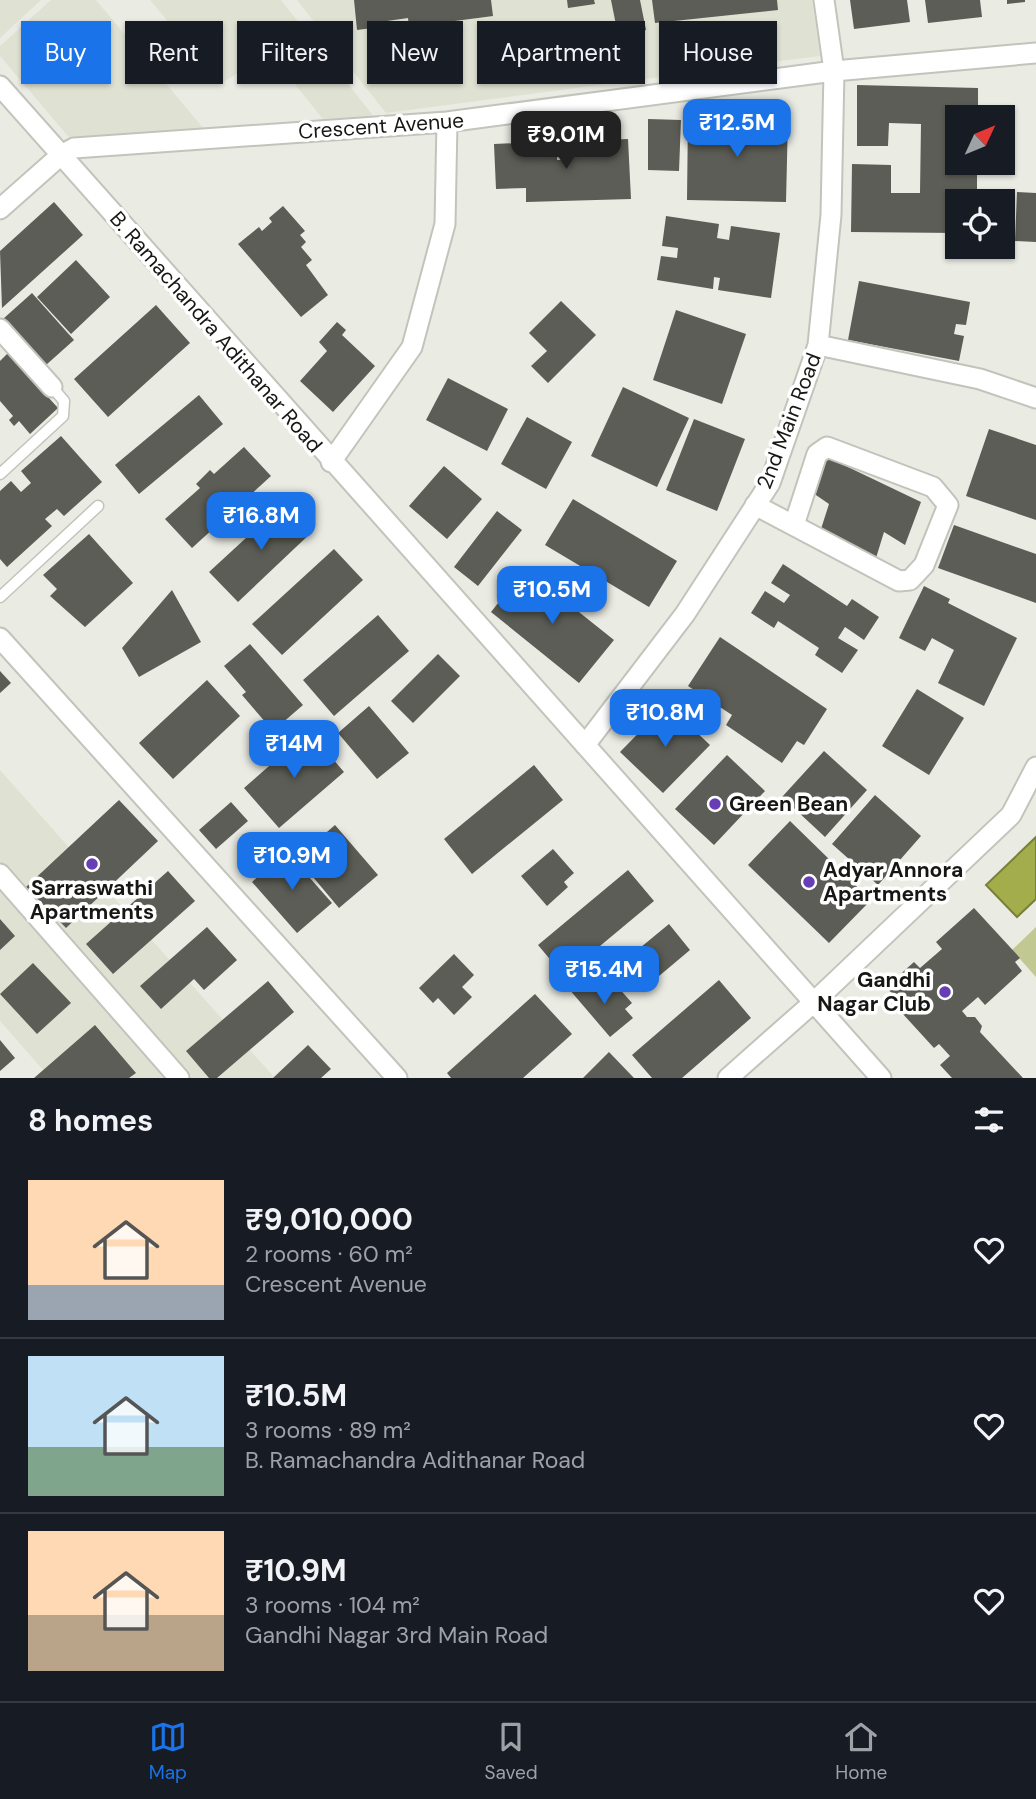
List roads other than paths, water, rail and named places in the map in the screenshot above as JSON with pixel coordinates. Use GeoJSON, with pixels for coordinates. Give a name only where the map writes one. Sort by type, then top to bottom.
{"type":"FeatureCollection","features":[{"type":"Feature","properties":{"kind":"street","name":"2nd Main Road"},"geometry":{"type":"LineString","coordinates":[[585,745],[685,614],[769,483],[818,345],[831,215],[834,71],[824,0]]}},
{"type":"Feature","properties":{"kind":"street","name":"Crescent Avenue"},"geometry":{"type":"LineString","coordinates":[[61,155],[86,146],[447,122],[834,71],[1036,53]]}},
{"type":"Feature","properties":{"kind":"street","name":"B. Ramachandra Adithanar Road"},"geometry":{"type":"LineString","coordinates":[[0,86],[331,462],[881,1078]]}},
{"type":"Feature","properties":{"kind":"street"},"geometry":{"type":"LineString","coordinates":[[331,462],[412,347],[445,224],[447,122]]}},
{"type":"Feature","properties":{"kind":"street"},"geometry":{"type":"LineString","coordinates":[[0,209],[61,155]]}},
{"type":"Feature","properties":{"kind":"street"},"geometry":{"type":"LineString","coordinates":[[0,329],[52,387]]}},
{"type":"Feature","properties":{"kind":"street"},"geometry":{"type":"LineString","coordinates":[[818,345],[979,379],[1036,398]]}},
{"type":"Feature","properties":{"kind":"street"},"geometry":{"type":"LineString","coordinates":[[755,505],[900,581],[910,580],[924,565],[947,505],[933,487],[827,447],[817,454],[794,525]]}},
{"type":"Feature","properties":{"kind":"street"},"geometry":{"type":"LineString","coordinates":[[0,638],[397,1078]]}},
{"type":"Feature","properties":{"kind":"street"},"geometry":{"type":"LineString","coordinates":[[728,1078],[814,1002],[1011,815],[1036,767]]}},
{"type":"Feature","properties":{"kind":"street"},"geometry":{"type":"LineString","coordinates":[[0,874],[179,1078]]}},
{"type":"Feature","properties":{"kind":"lane"},"geometry":{"type":"LineString","coordinates":[[0,474],[64,416],[64,401],[52,387]]}},
{"type":"Feature","properties":{"kind":"lane"},"geometry":{"type":"LineString","coordinates":[[0,597],[98,506]]}},
{"type":"Feature","properties":{"kind":"place","name":"Green Bean"},"geometry":{"type":"Point","coordinates":[715,804]}},
{"type":"Feature","properties":{"kind":"place","name":"Sarraswathi Apartments"},"geometry":{"type":"Point","coordinates":[92,864]}},
{"type":"Feature","properties":{"kind":"place","name":"Adyar Annora Apartments"},"geometry":{"type":"Point","coordinates":[809,882]}},
{"type":"Feature","properties":{"kind":"place","name":"Gandhi Nagar Club"},"geometry":{"type":"Point","coordinates":[945,992]}}]}
